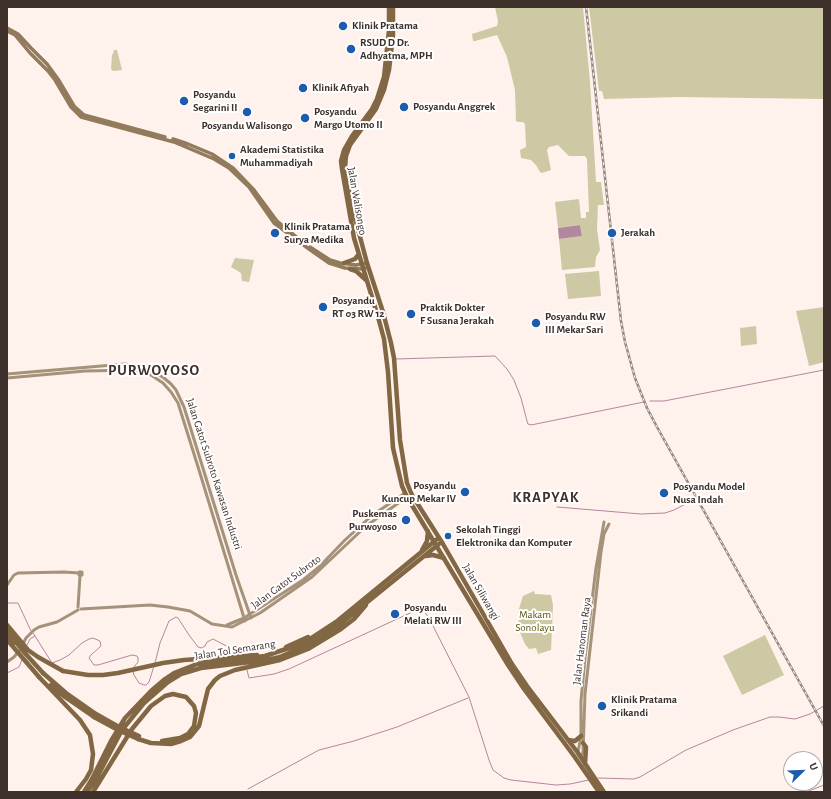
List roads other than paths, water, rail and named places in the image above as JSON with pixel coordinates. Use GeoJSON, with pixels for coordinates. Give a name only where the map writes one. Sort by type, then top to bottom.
{"type":"FeatureCollection","features":[{"type":"Feature","properties":{"kind":"highway","name":"Jalan Walisongo"},"geometry":{"type":"LineString","coordinates":[[365,266],[359,254],[341,160],[344,150],[352,136],[372,110],[384,77],[389,30],[389,7]]}},
{"type":"Feature","properties":{"kind":"highway","name":"Jalan Walisongo"},"geometry":{"type":"LineString","coordinates":[[365,266],[345,182],[345,167],[348,150],[354,139],[376,109],[382,97],[387,79],[393,35],[393,7]]}},
{"type":"Feature","properties":{"kind":"highway"},"geometry":{"type":"LineString","coordinates":[[344,263],[355,259],[359,254]]}},
{"type":"Feature","properties":{"kind":"highway","name":"Jalan Siliwangi"},"geometry":{"type":"LineString","coordinates":[[365,266],[367,281],[384,339],[388,372],[393,448],[402,486],[440,539],[512,664],[568,740],[590,776],[604,792]]}},
{"type":"Feature","properties":{"kind":"highway","name":"Jalan Siliwangi"},"geometry":{"type":"LineString","coordinates":[[365,266],[383,312],[394,358],[401,450],[409,494],[428,531],[512,671],[532,700],[585,764],[590,776]]}},
{"type":"Feature","properties":{"kind":"highway"},"geometry":{"type":"LineString","coordinates":[[350,269],[356,271],[367,281]]}},
{"type":"Feature","properties":{"kind":"highway"},"geometry":{"type":"LineString","coordinates":[[417,556],[427,541],[428,531]]}},
{"type":"Feature","properties":{"kind":"highway","name":"Jalan Tol Semarang"},"geometry":{"type":"LineString","coordinates":[[252,660],[293,648],[328,628],[434,541],[440,539]]}},
{"type":"Feature","properties":{"kind":"highway","name":"Jalan Tol Semarang"},"geometry":{"type":"LineString","coordinates":[[84,792],[92,780],[116,731],[125,718],[165,679],[185,668],[197,664],[280,657],[307,645],[339,625],[437,546],[440,539]]}},
{"type":"Feature","properties":{"kind":"highway"},"geometry":{"type":"LineString","coordinates":[[424,557],[433,555],[444,558]]}},
{"type":"Feature","properties":{"kind":"highway"},"geometry":{"type":"LineString","coordinates":[[7,625],[18,639],[38,657],[63,671],[88,675],[126,672],[163,663],[191,659],[232,660]]}},
{"type":"Feature","properties":{"kind":"highway"},"geometry":{"type":"LineString","coordinates":[[7,631],[41,675],[95,716],[138,738],[161,744],[171,744],[190,737],[199,726],[207,694],[212,684],[220,676],[252,660]]}},
{"type":"Feature","properties":{"kind":"highway"},"geometry":{"type":"LineString","coordinates":[[7,638],[80,720],[90,736],[93,754],[90,770],[83,784],[76,792]]}},
{"type":"Feature","properties":{"kind":"highway","name":"Jalan Tol Semarang"},"geometry":{"type":"LineString","coordinates":[[87,792],[95,781],[122,730],[144,703],[158,690],[175,677],[189,671],[232,660]]}},
{"type":"Feature","properties":{"kind":"highway"},"geometry":{"type":"LineString","coordinates":[[93,792],[132,729],[151,706],[165,696],[173,694],[186,697],[194,706],[196,720],[194,726],[188,734],[172,741],[152,741],[138,738]]}},
{"type":"Feature","properties":{"kind":"highway"},"geometry":{"type":"LineString","coordinates":[[568,740],[575,741],[580,736]]}},
{"type":"Feature","properties":{"kind":"highway"},"geometry":{"type":"LineString","coordinates":[[583,743],[586,747],[585,764]]}},
{"type":"Feature","properties":{"kind":"highway","name":"Jalan Siliwangi"},"geometry":{"type":"LineString","coordinates":[[596,783],[599,792]]}},
{"type":"Feature","properties":{"kind":"main road"},"geometry":{"type":"LineString","coordinates":[[7,28],[12,29],[18,34],[43,63],[74,111],[81,117],[174,142],[220,161],[233,168],[247,182],[277,221],[310,247],[330,260],[350,265],[365,266]]}},
{"type":"Feature","properties":{"kind":"main road"},"geometry":{"type":"LineString","coordinates":[[7,31],[15,35],[30,53],[43,63]]}},
{"type":"Feature","properties":{"kind":"main road"},"geometry":{"type":"LineString","coordinates":[[220,161],[249,187],[274,223],[285,232],[329,263],[350,269],[365,266]]}},
{"type":"Feature","properties":{"kind":"street","name":"Jalan Gatot Subroto Kawasan Industri"},"geometry":{"type":"LineString","coordinates":[[7,374],[125,364],[142,367],[153,371],[167,381],[176,390],[184,407],[236,575],[251,618]]}},
{"type":"Feature","properties":{"kind":"street","name":"Jalan Gatot Subroto Kawasan Industri"},"geometry":{"type":"LineString","coordinates":[[7,378],[85,371],[134,370],[151,375],[163,383],[178,403],[224,549],[244,620]]}},
{"type":"Feature","properties":{"kind":"street","name":"Jalan Gatot Subroto"},"geometry":{"type":"LineString","coordinates":[[244,620],[250,614],[310,575],[345,540],[386,505],[409,494]]}},
{"type":"Feature","properties":{"kind":"street","name":"Jalan Gatot Subroto"},"geometry":{"type":"LineString","coordinates":[[7,662],[14,657],[29,634],[38,627],[57,622],[79,608],[150,605],[168,607],[190,611],[212,624],[226,626],[251,618],[312,577],[365,527],[409,494]]}},
{"type":"Feature","properties":{"kind":"street","name":"Jalan Hanoman Raya"},"geometry":{"type":"LineString","coordinates":[[577,756],[580,736],[581,701],[596,568],[604,522]]}},
{"type":"Feature","properties":{"kind":"street","name":"Jalan Hanoman Raya"},"geometry":{"type":"LineString","coordinates":[[577,756],[583,753],[585,694],[601,552],[604,534],[609,524]]}},
{"type":"Feature","properties":{"kind":"street"},"geometry":{"type":"LineString","coordinates":[[7,585],[14,575],[18,573],[64,572],[79,575],[79,608]]}},
{"type":"Feature","properties":{"kind":"waterway"},"geometry":{"type":"LineString","coordinates":[[396,359],[495,356],[507,369],[514,380],[521,398],[528,424],[531,425],[644,402]]}},
{"type":"Feature","properties":{"kind":"waterway"},"geometry":{"type":"LineString","coordinates":[[650,401],[664,401],[824,370]]}},
{"type":"Feature","properties":{"kind":"waterway"},"geometry":{"type":"LineString","coordinates":[[557,507],[641,514],[665,513],[695,499]]}},
{"type":"Feature","properties":{"kind":"waterway"},"geometry":{"type":"LineString","coordinates":[[7,603],[18,603],[31,631]]}},
{"type":"Feature","properties":{"kind":"waterway"},"geometry":{"type":"LineString","coordinates":[[247,670],[249,678],[274,674],[289,669],[410,613],[424,611],[469,697],[493,770],[504,778],[511,780],[556,785],[589,780]]}},
{"type":"Feature","properties":{"kind":"waterway"},"geometry":{"type":"LineString","coordinates":[[155,663],[160,643],[169,621],[176,617],[198,647],[202,648],[207,642],[213,639],[242,654]]}},
{"type":"Feature","properties":{"kind":"waterway"},"geometry":{"type":"LineString","coordinates":[[33,633],[52,663],[69,655],[82,643],[93,638],[100,641],[101,646],[89,658],[94,665],[132,655],[137,656],[138,658],[138,662],[134,667]]}},
{"type":"Feature","properties":{"kind":"waterway"},"geometry":{"type":"LineString","coordinates":[[27,645],[30,639],[35,636]]}},
{"type":"Feature","properties":{"kind":"waterway"},"geometry":{"type":"LineString","coordinates":[[7,673],[19,667],[22,660]]}},
{"type":"Feature","properties":{"kind":"waterway"},"geometry":{"type":"LineString","coordinates":[[133,672],[139,683],[146,685],[149,682],[154,666]]}},
{"type":"Feature","properties":{"kind":"waterway"},"geometry":{"type":"LineString","coordinates":[[248,789],[319,750],[354,741],[397,727],[468,698]]}},
{"type":"Feature","properties":{"kind":"waterway"},"geometry":{"type":"LineString","coordinates":[[598,778],[634,779],[686,750],[733,730],[770,717],[795,719],[810,714],[824,706]]}},
{"type":"Feature","properties":{"kind":"waterway"},"geometry":{"type":"LineString","coordinates":[[806,792],[824,785]]}},
{"type":"Feature","properties":{"kind":"railway"},"geometry":{"type":"LineString","coordinates":[[586,7],[621,321],[635,378],[647,408],[657,427],[824,726]]}},
{"type":"Feature","properties":{"kind":"place","name":"Klinik Pratama"},"geometry":{"type":"Point","coordinates":[343,26]}},
{"type":"Feature","properties":{"kind":"place","name":"RSUD D Dr. Adhyatma, MPH"},"geometry":{"type":"Point","coordinates":[351,49]}},
{"type":"Feature","properties":{"kind":"place","name":"Klinik Afiyah"},"geometry":{"type":"Point","coordinates":[303,88]}},
{"type":"Feature","properties":{"kind":"place","name":"Posyandu Segarini II"},"geometry":{"type":"Point","coordinates":[184,101]}},
{"type":"Feature","properties":{"kind":"place","name":"Posyandu Anggrek"},"geometry":{"type":"Point","coordinates":[404,107]}},
{"type":"Feature","properties":{"kind":"place","name":"Posyandu Walisongo"},"geometry":{"type":"Point","coordinates":[247,112]}},
{"type":"Feature","properties":{"kind":"place","name":"Posyandu Margo Utomo II"},"geometry":{"type":"Point","coordinates":[305,118]}},
{"type":"Feature","properties":{"kind":"place","name":"Akademi Statistika Muhammadiyah"},"geometry":{"type":"Point","coordinates":[232,156]}},
{"type":"Feature","properties":{"kind":"place","name":"Klinik Pratama Surya Medika"},"geometry":{"type":"Point","coordinates":[275,233]}},
{"type":"Feature","properties":{"kind":"place","name":"Jerakah"},"geometry":{"type":"Point","coordinates":[612,233]}},
{"type":"Feature","properties":{"kind":"place","name":"Posyandu RT 03 RW 12"},"geometry":{"type":"Point","coordinates":[323,307]}},
{"type":"Feature","properties":{"kind":"place","name":"Praktik Dokter F Susana Jerakah"},"geometry":{"type":"Point","coordinates":[411,314]}},
{"type":"Feature","properties":{"kind":"place","name":"Posyandu RW III Mekar Sari"},"geometry":{"type":"Point","coordinates":[536,323]}},
{"type":"Feature","properties":{"kind":"place","name":"Posyandu Kuncup Mekar IV"},"geometry":{"type":"Point","coordinates":[465,492]}},
{"type":"Feature","properties":{"kind":"place","name":"Posyandu Model Nusa Indah"},"geometry":{"type":"Point","coordinates":[664,493]}},
{"type":"Feature","properties":{"kind":"place","name":"Puskemas Purwoyoso"},"geometry":{"type":"Point","coordinates":[406,520]}},
{"type":"Feature","properties":{"kind":"place","name":"Sekolah Tinggi Elektronika dan Komputer"},"geometry":{"type":"Point","coordinates":[448,536]}},
{"type":"Feature","properties":{"kind":"place","name":"Posyandu Melati RW III"},"geometry":{"type":"Point","coordinates":[395,614]}},
{"type":"Feature","properties":{"kind":"place","name":"Klinik Pratama Srikandi"},"geometry":{"type":"Point","coordinates":[602,706]}},
{"type":"Feature","properties":{"kind":"district","name":"PURWOYOSO"},"geometry":{"type":"Point","coordinates":[154,370]}},
{"type":"Feature","properties":{"kind":"district","name":"KRAPYAK"},"geometry":{"type":"Point","coordinates":[546,497]}},
{"type":"Feature","properties":{"kind":"park label","name":"Makam Sonolayu"},"geometry":{"type":"Point","coordinates":[535,621]}}]}
